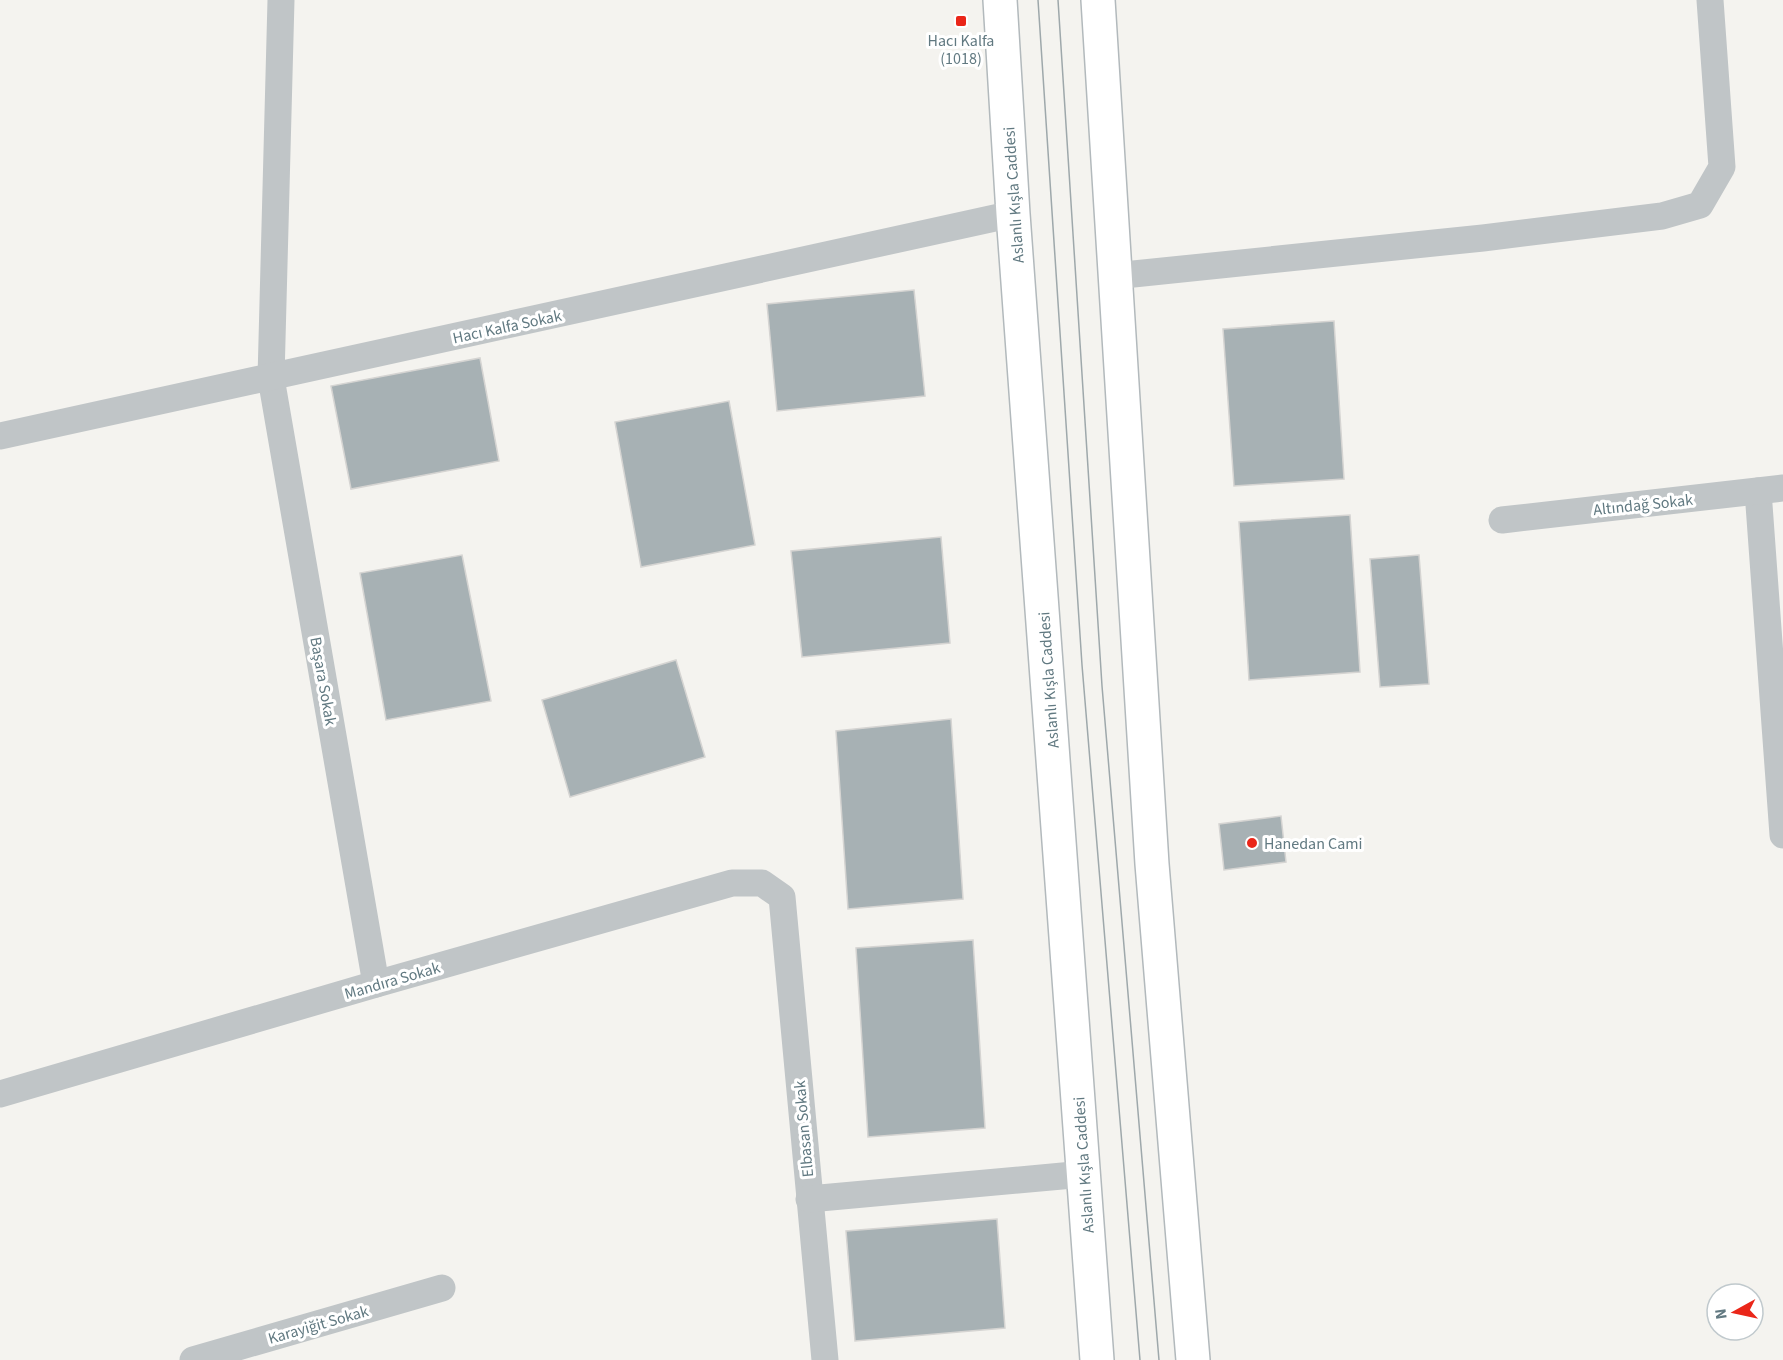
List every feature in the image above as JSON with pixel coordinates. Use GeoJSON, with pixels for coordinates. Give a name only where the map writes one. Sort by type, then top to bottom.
{"type":"FeatureCollection","features":[{"type":"Feature","properties":{"kind":"main road","name":"Aslanlı Kışla Caddesi"},"geometry":{"type":"LineString","coordinates":[[1000,0],[1013,214],[1097,1360]]}},
{"type":"Feature","properties":{"kind":"main road"},"geometry":{"type":"LineString","coordinates":[[1098,0],[1152,864],[1193,1360]]}},
{"type":"Feature","properties":{"kind":"street","name":"Başara Sokak"},"geometry":{"type":"LineString","coordinates":[[281,0],[271,378],[376,984]]}},
{"type":"Feature","properties":{"kind":"street"},"geometry":{"type":"LineString","coordinates":[[1114,276],[1483,238],[1662,216],[1700,205],[1722,167],[1710,0]]}},
{"type":"Feature","properties":{"kind":"street","name":"Hacı Kalfa Sokak"},"geometry":{"type":"LineString","coordinates":[[0,436],[1013,214]]}},
{"type":"Feature","properties":{"kind":"street"},"geometry":{"type":"LineString","coordinates":[[1771,490],[1783,835]]}},
{"type":"Feature","properties":{"kind":"street","name":"Altındağ Sokak"},"geometry":{"type":"LineString","coordinates":[[1502,520],[1771,490]]}},
{"type":"Feature","properties":{"kind":"street","name":"Mandıra Sokak"},"geometry":{"type":"LineString","coordinates":[[0,1094],[732,883],[762,883],[782,897]]}},
{"type":"Feature","properties":{"kind":"street","name":"Elbasan Sokak"},"geometry":{"type":"LineString","coordinates":[[782,897],[825,1360]]}},
{"type":"Feature","properties":{"kind":"street"},"geometry":{"type":"LineString","coordinates":[[809,1199],[1084,1174]]}},
{"type":"Feature","properties":{"kind":"street","name":"Karayiğit Sokak"},"geometry":{"type":"LineString","coordinates":[[193,1360],[442,1288]]}},
{"type":"Feature","properties":{"kind":"building"},"geometry":{"type":"Polygon","coordinates":[[[914,290],[925,396],[777,411],[767,304],[914,290]]]}},
{"type":"Feature","properties":{"kind":"building"},"geometry":{"type":"Polygon","coordinates":[[[1334,321],[1344,479],[1234,486],[1223,329],[1334,321]]]}},
{"type":"Feature","properties":{"kind":"building"},"geometry":{"type":"Polygon","coordinates":[[[480,358],[499,461],[351,489],[331,386],[480,358]]]}},
{"type":"Feature","properties":{"kind":"building"},"geometry":{"type":"Polygon","coordinates":[[[729,401],[755,545],[641,567],[615,422],[729,401]]]}},
{"type":"Feature","properties":{"kind":"building"},"geometry":{"type":"Polygon","coordinates":[[[1350,515],[1360,672],[1249,680],[1239,522],[1350,515]]]}},
{"type":"Feature","properties":{"kind":"building"},"geometry":{"type":"Polygon","coordinates":[[[941,537],[950,643],[802,657],[791,551],[941,537]]]}},
{"type":"Feature","properties":{"kind":"building"},"geometry":{"type":"Polygon","coordinates":[[[462,555],[491,701],[386,720],[360,573],[462,555]]]}},
{"type":"Feature","properties":{"kind":"building"},"geometry":{"type":"Polygon","coordinates":[[[1419,555],[1429,684],[1380,687],[1370,559],[1419,555]]]}},
{"type":"Feature","properties":{"kind":"building"},"geometry":{"type":"Polygon","coordinates":[[[676,660],[705,757],[570,797],[542,700],[676,660]]]}},
{"type":"Feature","properties":{"kind":"building"},"geometry":{"type":"Polygon","coordinates":[[[951,719],[963,899],[848,909],[836,731],[951,719]]]}},
{"type":"Feature","properties":{"kind":"building","name":"Hanedan Cami"},"geometry":{"type":"Polygon","coordinates":[[[1281,816],[1286,862],[1224,870],[1219,824],[1281,816]]]}},
{"type":"Feature","properties":{"kind":"building"},"geometry":{"type":"Polygon","coordinates":[[[973,940],[985,1128],[868,1137],[856,948],[973,940]]]}},
{"type":"Feature","properties":{"kind":"building"},"geometry":{"type":"Polygon","coordinates":[[[997,1219],[1005,1328],[855,1341],[846,1231],[997,1219]]]}},
{"type":"Feature","properties":{"kind":"tram line"},"geometry":{"type":"LineString","coordinates":[[1038,0],[1082,665],[1140,1360]]}},
{"type":"Feature","properties":{"kind":"tram line"},"geometry":{"type":"LineString","coordinates":[[1058,0],[1102,686],[1159,1360]]}},
{"type":"Feature","properties":{"kind":"place","name":"Hacı Kalfa (1018)"},"geometry":{"type":"Point","coordinates":[961,21]}},
{"type":"Feature","properties":{"kind":"place","name":"Hanedan Cami"},"geometry":{"type":"Point","coordinates":[1252,843]}}]}
